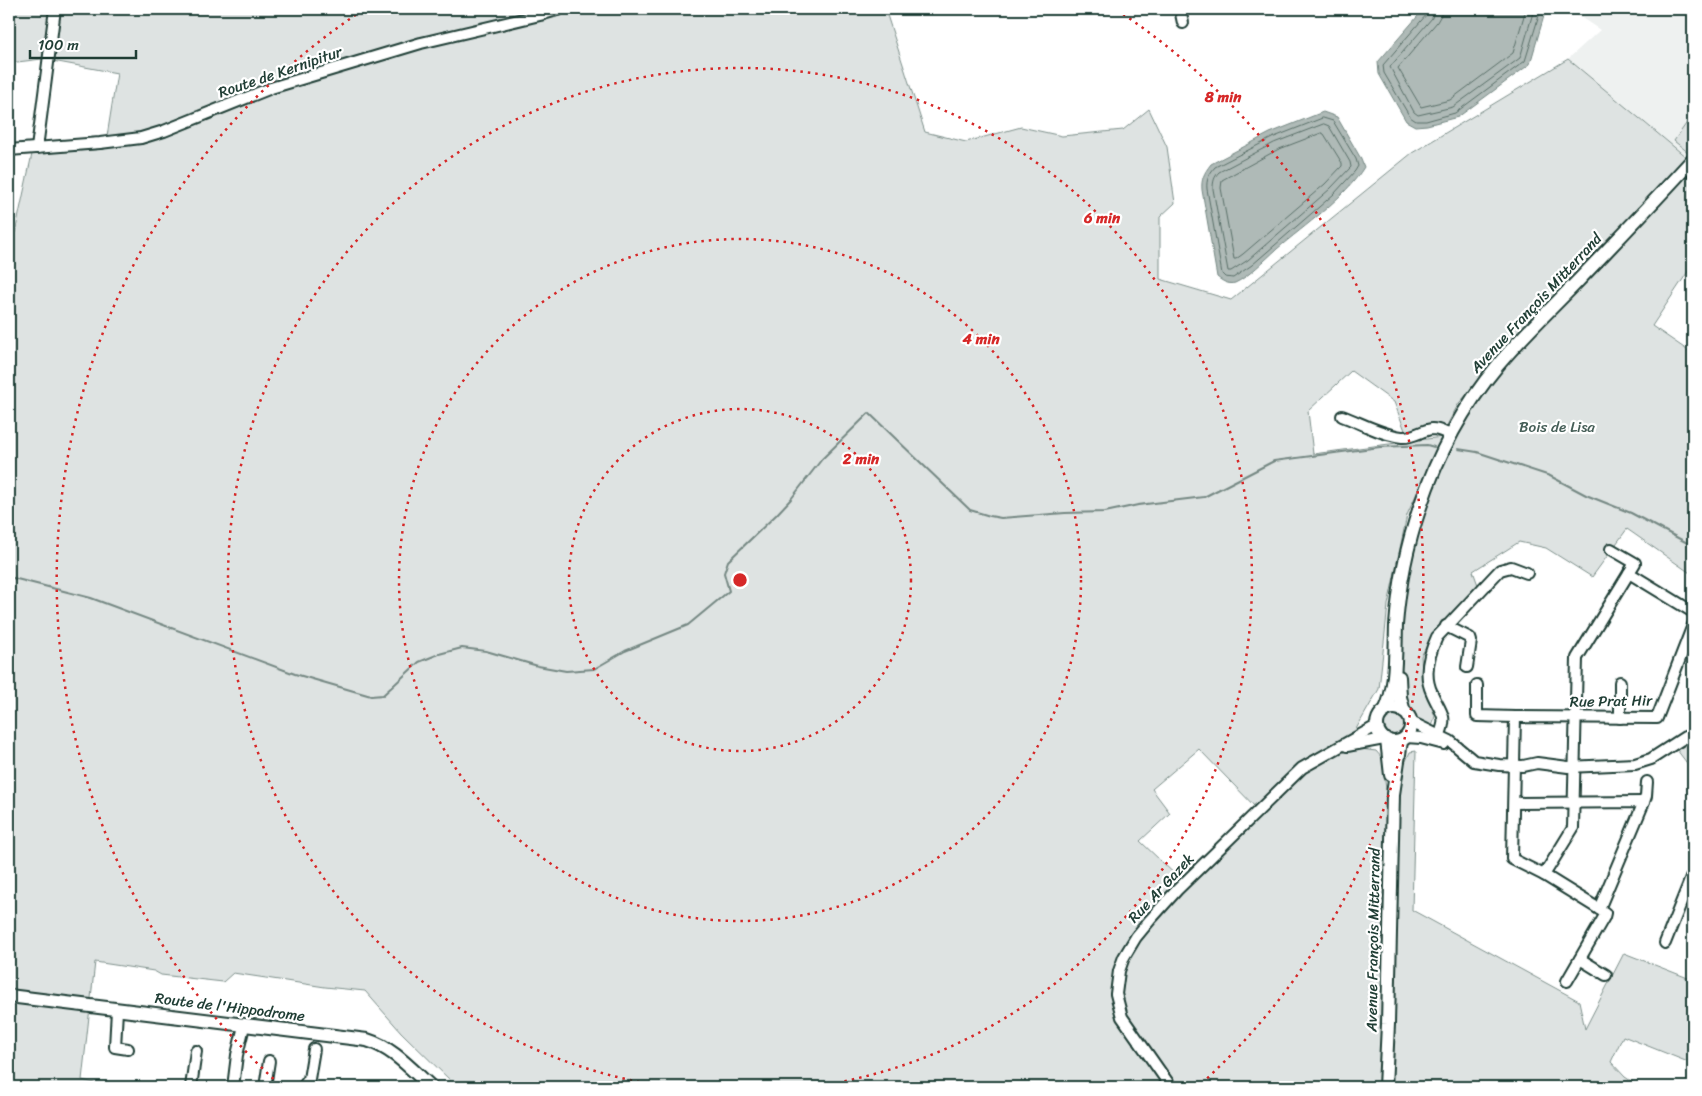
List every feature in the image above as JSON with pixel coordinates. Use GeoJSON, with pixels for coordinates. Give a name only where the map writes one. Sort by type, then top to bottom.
{"type":"FeatureCollection","features":[{"type":"Feature","properties":{"kind":"main road","name":"Avenue François Mitterrand"},"geometry":{"type":"LineString","coordinates":[[1386,711],[1396,662],[1396,625],[1408,545],[1429,481],[1451,435],[1473,399],[1499,364],[1693,160]]}},
{"type":"Feature","properties":{"kind":"main road","name":"Avenue François Mitterrand"},"geometry":{"type":"LineString","coordinates":[[1396,662],[1399,672],[1400,697],[1408,717]]}},
{"type":"Feature","properties":{"kind":"main road"},"geometry":{"type":"LineString","coordinates":[[1393,708],[1408,717],[1409,733],[1403,739],[1392,742],[1381,735],[1378,725],[1380,717],[1386,711],[1393,708]]}},
{"type":"Feature","properties":{"kind":"main road","name":"Avenue François Mitterrand"},"geometry":{"type":"LineString","coordinates":[[1385,1087],[1393,794],[1386,739]]}},
{"type":"Feature","properties":{"kind":"main road","name":"Avenue François Mitterrand"},"geometry":{"type":"LineString","coordinates":[[1393,794],[1403,739]]}},
{"type":"Feature","properties":{"kind":"main road","name":"Route de l'Hippodrome"},"geometry":{"type":"LineString","coordinates":[[9,996],[366,1040],[380,1044],[394,1053],[431,1087]]}},
{"type":"Feature","properties":{"kind":"street"},"geometry":{"type":"LineString","coordinates":[[37,148],[55,9]]}},
{"type":"Feature","properties":{"kind":"street","name":"Route de Kernipitur"},"geometry":{"type":"LineString","coordinates":[[9,150],[141,138],[164,131],[271,88],[422,43],[560,9]]}},
{"type":"Feature","properties":{"kind":"street"},"geometry":{"type":"LineString","coordinates":[[1180,9],[1183,23]]}},
{"type":"Feature","properties":{"kind":"street"},"geometry":{"type":"LineString","coordinates":[[1342,416],[1404,437],[1414,436],[1431,429],[1451,435]]}},
{"type":"Feature","properties":{"kind":"street"},"geometry":{"type":"LineString","coordinates":[[1544,876],[1573,828],[1576,658],[1635,563],[1611,548]]}},
{"type":"Feature","properties":{"kind":"street"},"geometry":{"type":"LineString","coordinates":[[1439,739],[1443,717],[1427,678],[1431,650],[1437,637],[1477,597],[1500,570],[1511,567],[1527,573]]}},
{"type":"Feature","properties":{"kind":"street"},"geometry":{"type":"LineString","coordinates":[[1629,573],[1693,612]]}},
{"type":"Feature","properties":{"kind":"street","name":"Rue Prat Hir"},"geometry":{"type":"LineString","coordinates":[[1477,685],[1477,716],[1657,718],[1693,625]]}},
{"type":"Feature","properties":{"kind":"street"},"geometry":{"type":"LineString","coordinates":[[1446,626],[1470,638],[1467,667]]}},
{"type":"Feature","properties":{"kind":"street"},"geometry":{"type":"LineString","coordinates":[[1620,682],[1620,718]]}},
{"type":"Feature","properties":{"kind":"street"},"geometry":{"type":"LineString","coordinates":[[1408,717],[1439,739]]}},
{"type":"Feature","properties":{"kind":"street"},"geometry":{"type":"LineString","coordinates":[[1515,717],[1512,859],[1606,913],[1567,981]]}},
{"type":"Feature","properties":{"kind":"street","name":"Rue Ar Gazek"},"geometry":{"type":"LineString","coordinates":[[1171,1087],[1122,1017],[1118,1006],[1116,983],[1124,957],[1136,938],[1172,896],[1302,768],[1378,725]]}},
{"type":"Feature","properties":{"kind":"street"},"geometry":{"type":"LineString","coordinates":[[1403,739],[1439,739],[1450,741],[1476,762],[1574,766],[1635,764],[1643,762],[1693,734]]}},
{"type":"Feature","properties":{"kind":"street","name":"Rue Ar Gazek"},"geometry":{"type":"LineString","coordinates":[[1336,749],[1386,739]]}},
{"type":"Feature","properties":{"kind":"street"},"geometry":{"type":"LineString","coordinates":[[1599,909],[1644,802],[1647,782]]}},
{"type":"Feature","properties":{"kind":"street"},"geometry":{"type":"LineString","coordinates":[[1514,803],[1644,802]]}},
{"type":"Feature","properties":{"kind":"street"},"geometry":{"type":"LineString","coordinates":[[1665,943],[1693,873]]}},
{"type":"Feature","properties":{"kind":"street"},"geometry":{"type":"LineString","coordinates":[[1580,959],[1606,975]]}},
{"type":"Feature","properties":{"kind":"street"},"geometry":{"type":"LineString","coordinates":[[117,1010],[115,1047],[128,1049]]}},
{"type":"Feature","properties":{"kind":"street"},"geometry":{"type":"LineString","coordinates":[[233,1087],[237,1055],[244,1026]]}},
{"type":"Feature","properties":{"kind":"street"},"geometry":{"type":"LineString","coordinates":[[302,1087],[309,1080],[314,1049]]}},
{"type":"Feature","properties":{"kind":"street"},"geometry":{"type":"LineString","coordinates":[[191,1087],[196,1051]]}},
{"type":"Feature","properties":{"kind":"street"},"geometry":{"type":"LineString","coordinates":[[265,1087],[269,1061]]}},
{"type":"Feature","properties":{"kind":"shaded area"},"geometry":{"type":"Polygon","coordinates":[[[1568,9],[1693,9],[1693,147],[1686,157],[1568,59],[1600,30],[1568,9]]]}},
{"type":"Feature","properties":{"kind":"green space"},"geometry":{"type":"Polygon","coordinates":[[[9,9],[885,9],[925,132],[966,142],[1021,127],[1062,136],[1123,130],[1149,109],[1167,147],[1175,203],[1160,217],[1160,279],[1231,300],[1412,153],[1568,59],[1686,157],[1459,403],[1446,427],[1432,426],[1406,433],[1394,402],[1351,371],[1308,411],[1313,454],[1442,437],[1407,515],[1388,605],[1379,689],[1356,729],[1361,749],[1376,751],[1382,758],[1388,805],[1382,931],[1384,1027],[1379,1087],[457,1087],[401,1032],[365,991],[233,973],[223,982],[161,975],[154,971],[95,962],[82,1080],[111,1087],[9,1087],[9,234],[15,233],[32,154],[105,149],[117,73],[42,59],[9,63],[9,9]],[[1199,749],[1152,789],[1170,813],[1140,841],[1186,887],[1262,814],[1199,749]]]}},
{"type":"Feature","properties":{"kind":"green space"},"geometry":{"type":"Polygon","coordinates":[[[1693,114],[1693,148],[1689,153],[1674,141],[1693,114]]]}},
{"type":"Feature","properties":{"kind":"green space","name":"Bois de Lisa"},"geometry":{"type":"Polygon","coordinates":[[[1693,167],[1693,264],[1652,326],[1693,354],[1693,575],[1627,529],[1592,577],[1546,548],[1519,542],[1473,571],[1478,585],[1431,639],[1421,656],[1423,685],[1435,716],[1432,727],[1416,720],[1405,704],[1401,667],[1404,592],[1412,543],[1433,484],[1472,409],[1508,362],[1693,167]]]}},
{"type":"Feature","properties":{"kind":"green space"},"geometry":{"type":"Polygon","coordinates":[[[1395,713],[1403,717],[1407,725],[1403,733],[1395,737],[1387,733],[1383,725],[1387,717],[1395,713]]]}},
{"type":"Feature","properties":{"kind":"green space"},"geometry":{"type":"Polygon","coordinates":[[[1693,741],[1693,771],[1677,750],[1693,741]]]}},
{"type":"Feature","properties":{"kind":"green space"},"geometry":{"type":"Polygon","coordinates":[[[1416,751],[1412,910],[1579,1001],[1585,1029],[1624,953],[1693,980],[1693,1064],[1623,1036],[1611,1062],[1625,1077],[1640,1087],[1389,1087],[1398,775],[1402,763],[1405,763],[1410,752],[1416,751]]]}},
{"type":"Feature","properties":{"kind":"water"},"geometry":{"type":"Polygon","coordinates":[[[1424,9],[1546,9],[1530,64],[1458,117],[1415,126],[1406,121],[1379,74],[1378,62],[1424,9]]]}},
{"type":"Feature","properties":{"kind":"water"},"geometry":{"type":"Polygon","coordinates":[[[1323,112],[1337,117],[1364,167],[1336,200],[1251,272],[1235,283],[1223,281],[1217,277],[1202,190],[1206,170],[1211,164],[1270,133],[1323,112]]]}},
{"type":"Feature","properties":{"kind":"waterway"},"geometry":{"type":"LineString","coordinates":[[9,577],[91,598],[295,674],[371,696],[383,695],[419,662],[462,648],[486,651],[538,666],[566,671],[594,669],[625,651],[688,625],[729,591],[724,573],[728,561],[776,515],[822,459],[869,413],[970,510],[1001,518],[1105,512],[1138,505],[1204,497],[1274,461],[1380,447],[1427,445],[1434,447]]}},
{"type":"Feature","properties":{"kind":"waterway"},"geometry":{"type":"LineString","coordinates":[[1458,449],[1477,452],[1550,476],[1586,495],[1631,513],[1693,546]]}}]}
